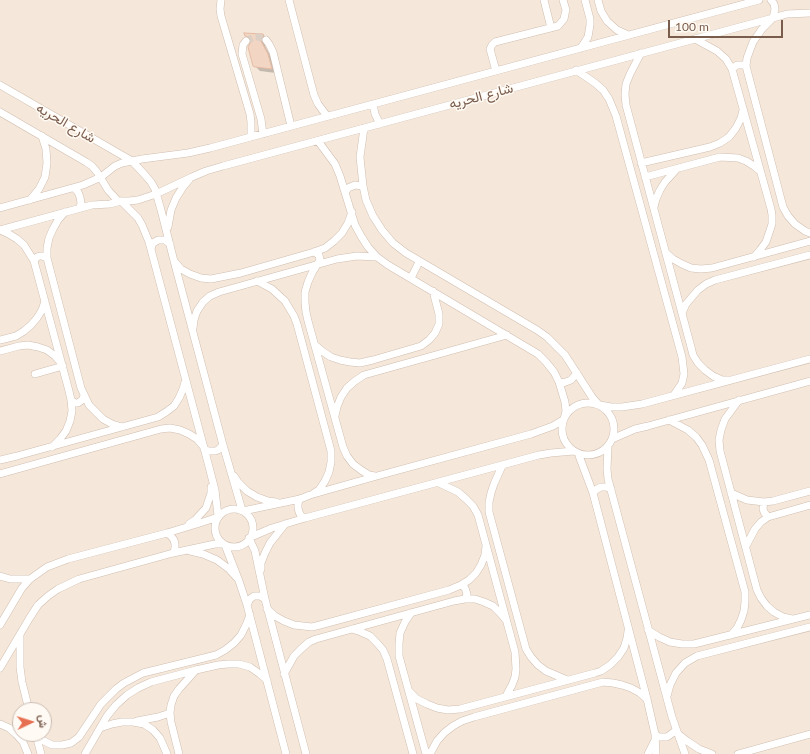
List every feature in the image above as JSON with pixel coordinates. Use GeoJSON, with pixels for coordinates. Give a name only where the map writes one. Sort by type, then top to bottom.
{"type":"FeatureCollection","features":[{"type":"Feature","properties":{"kind":"street"},"geometry":{"type":"LineString","coordinates":[[221,0],[221,16],[250,114],[251,137]]}},
{"type":"Feature","properties":{"kind":"street"},"geometry":{"type":"LineString","coordinates":[[289,0],[314,95],[318,104],[327,116]]}},
{"type":"Feature","properties":{"kind":"street"},"geometry":{"type":"LineString","coordinates":[[544,0],[551,28]]}},
{"type":"Feature","properties":{"kind":"street"},"geometry":{"type":"LineString","coordinates":[[496,71],[490,49],[493,43],[558,26],[564,19],[566,10],[564,0]]}},
{"type":"Feature","properties":{"kind":"street"},"geometry":{"type":"LineString","coordinates":[[581,48],[588,37],[590,25],[585,0]]}},
{"type":"Feature","properties":{"kind":"street"},"geometry":{"type":"LineString","coordinates":[[598,0],[601,10],[608,21],[617,30],[628,35]]}},
{"type":"Feature","properties":{"kind":"street","name":"شارع الحريه"},"geometry":{"type":"LineString","coordinates":[[101,177],[115,166],[122,163],[188,153],[263,134],[759,0]]}},
{"type":"Feature","properties":{"kind":"street"},"geometry":{"type":"LineString","coordinates":[[771,0],[775,9],[773,18],[755,38],[749,50],[746,66],[783,207],[795,224],[810,233]]}},
{"type":"Feature","properties":{"kind":"street","name":"شارع الحريه"},"geometry":{"type":"LineString","coordinates":[[0,112],[92,166],[101,177],[111,194],[118,201],[138,200],[156,194],[206,171],[223,166],[788,14],[810,13]]}},
{"type":"Feature","properties":{"kind":"street"},"geometry":{"type":"LineString","coordinates":[[695,39],[717,51],[726,59],[732,69],[761,172],[771,209],[772,224],[766,242],[754,257]]}},
{"type":"Feature","properties":{"kind":"street"},"geometry":{"type":"LineString","coordinates":[[266,40],[273,52],[290,126]]}},
{"type":"Feature","properties":{"kind":"street"},"geometry":{"type":"LineString","coordinates":[[246,41],[243,45],[242,54],[261,119],[263,134]]}},
{"type":"Feature","properties":{"kind":"street"},"geometry":{"type":"LineString","coordinates":[[641,53],[626,84],[626,105],[682,313],[694,355],[698,363],[713,376],[722,380],[731,380]]}},
{"type":"Feature","properties":{"kind":"street"},"geometry":{"type":"LineString","coordinates":[[732,69],[737,65],[746,66]]}},
{"type":"Feature","properties":{"kind":"street"},"geometry":{"type":"LineString","coordinates":[[576,70],[595,83],[609,98],[614,108],[682,357],[684,374],[682,382],[674,395]]}},
{"type":"Feature","properties":{"kind":"street","name":"شارع الحريه"},"geometry":{"type":"LineString","coordinates":[[0,85],[132,161],[146,175],[156,194]]}},
{"type":"Feature","properties":{"kind":"street"},"geometry":{"type":"LineString","coordinates":[[614,108],[620,103],[626,105]]}},
{"type":"Feature","properties":{"kind":"street"},"geometry":{"type":"LineString","coordinates":[[373,104],[375,114],[380,124]]}},
{"type":"Feature","properties":{"kind":"street"},"geometry":{"type":"LineString","coordinates":[[641,163],[710,147],[720,143],[729,137],[736,128],[741,118],[743,108]]}},
{"type":"Feature","properties":{"kind":"street"},"geometry":{"type":"LineString","coordinates":[[364,128],[360,157],[366,200],[373,216],[393,243],[419,262],[547,337],[565,355],[592,397],[610,414],[613,420],[614,433],[610,443],[607,469],[608,479],[676,731],[685,754]]}},
{"type":"Feature","properties":{"kind":"street"},"geometry":{"type":"LineString","coordinates":[[30,200],[39,189],[45,177],[47,163],[46,149],[42,136]]}},
{"type":"Feature","properties":{"kind":"street"},"geometry":{"type":"LineString","coordinates":[[318,140],[335,164],[346,191],[355,224],[361,236],[377,257],[538,354],[554,372],[559,382],[565,402],[566,411],[562,426],[563,437],[570,447],[576,452],[587,474],[593,493],[656,736],[656,754]]}},
{"type":"Feature","properties":{"kind":"street"},"geometry":{"type":"LineString","coordinates":[[645,177],[720,157],[738,158],[746,161],[761,172]]}},
{"type":"Feature","properties":{"kind":"street"},"geometry":{"type":"LineString","coordinates":[[654,209],[662,186],[671,174],[679,168]]}},
{"type":"Feature","properties":{"kind":"street"},"geometry":{"type":"LineString","coordinates":[[0,208],[74,188],[101,177]]}},
{"type":"Feature","properties":{"kind":"street"},"geometry":{"type":"LineString","coordinates":[[168,236],[168,223],[173,204],[183,187],[192,177]]}},
{"type":"Feature","properties":{"kind":"street"},"geometry":{"type":"LineString","coordinates":[[346,191],[352,186],[363,186]]}},
{"type":"Feature","properties":{"kind":"street"},"geometry":{"type":"LineString","coordinates":[[74,188],[80,197],[80,208]]}},
{"type":"Feature","properties":{"kind":"street"},"geometry":{"type":"LineString","coordinates":[[156,194],[223,445],[242,510],[250,517],[252,522],[252,532],[250,538],[255,551],[267,609],[306,754]]}},
{"type":"Feature","properties":{"kind":"street"},"geometry":{"type":"LineString","coordinates":[[0,230],[92,205],[110,204],[121,201],[138,218],[149,242],[212,476],[218,516],[214,529],[217,538],[224,544],[247,605],[286,754]]}},
{"type":"Feature","properties":{"kind":"street"},"geometry":{"type":"LineString","coordinates":[[771,209],[778,212],[783,207]]}},
{"type":"Feature","properties":{"kind":"street"},"geometry":{"type":"LineString","coordinates":[[65,212],[58,220],[49,238],[47,258],[81,388],[89,405],[96,412],[108,421],[122,427]]}},
{"type":"Feature","properties":{"kind":"street"},"geometry":{"type":"LineString","coordinates":[[174,261],[190,274],[201,278],[211,279],[240,273],[325,248],[342,233],[352,212]]}},
{"type":"Feature","properties":{"kind":"street"},"geometry":{"type":"LineString","coordinates":[[0,230],[9,234],[24,245],[34,261],[71,400],[72,411],[66,431],[52,447]]}},
{"type":"Feature","properties":{"kind":"street"},"geometry":{"type":"LineString","coordinates":[[151,250],[153,243],[158,240],[165,240],[170,244]]}},
{"type":"Feature","properties":{"kind":"street"},"geometry":{"type":"LineString","coordinates":[[666,253],[673,260],[691,268],[701,269],[712,268],[810,242]]}},
{"type":"Feature","properties":{"kind":"street"},"geometry":{"type":"LineString","coordinates":[[314,252],[318,254],[320,260],[312,273],[305,292],[306,312],[334,418],[347,456],[353,464],[361,470],[369,475],[377,476]]}},
{"type":"Feature","properties":{"kind":"street"},"geometry":{"type":"LineString","coordinates":[[682,313],[686,304],[698,290],[706,284],[715,280],[810,255]]}},
{"type":"Feature","properties":{"kind":"street"},"geometry":{"type":"LineString","coordinates":[[34,261],[40,256],[47,258]]}},
{"type":"Feature","properties":{"kind":"street"},"geometry":{"type":"LineString","coordinates":[[192,330],[197,311],[203,302],[210,296],[219,292],[346,256],[377,257]]}},
{"type":"Feature","properties":{"kind":"street"},"geometry":{"type":"LineString","coordinates":[[411,278],[419,262]]}},
{"type":"Feature","properties":{"kind":"street"},"geometry":{"type":"LineString","coordinates":[[712,268],[710,271],[711,276],[715,280]]}},
{"type":"Feature","properties":{"kind":"street"},"geometry":{"type":"LineString","coordinates":[[240,273],[239,281],[244,285]]}},
{"type":"Feature","properties":{"kind":"street"},"geometry":{"type":"LineString","coordinates":[[257,281],[279,294],[294,316],[331,451],[331,462],[325,481],[319,490],[310,495]]}},
{"type":"Feature","properties":{"kind":"street"},"geometry":{"type":"LineString","coordinates":[[315,345],[331,357],[360,363],[421,346],[435,333],[439,324],[440,314],[432,291]]}},
{"type":"Feature","properties":{"kind":"street"},"geometry":{"type":"LineString","coordinates":[[0,340],[16,336],[24,331],[34,322],[42,310],[45,301]]}},
{"type":"Feature","properties":{"kind":"street"},"geometry":{"type":"LineString","coordinates":[[294,316],[301,310],[306,312]]}},
{"type":"Feature","properties":{"kind":"street"},"geometry":{"type":"LineString","coordinates":[[334,418],[339,402],[347,388],[364,375],[507,335]]}},
{"type":"Feature","properties":{"kind":"street"},"geometry":{"type":"LineString","coordinates":[[16,336],[20,340],[19,346]]}},
{"type":"Feature","properties":{"kind":"street"},"geometry":{"type":"LineString","coordinates":[[0,352],[19,346],[38,347],[47,350],[55,356],[62,365]]}},
{"type":"Feature","properties":{"kind":"street"},"geometry":{"type":"LineString","coordinates":[[682,357],[688,358],[694,355]]}},
{"type":"Feature","properties":{"kind":"street"},"geometry":{"type":"LineString","coordinates":[[0,624],[22,588],[30,579],[57,563],[167,534],[218,516],[225,510],[242,510],[300,499],[377,476],[531,434],[553,426],[564,419],[572,408],[586,402],[611,407],[642,404],[810,359]]}},
{"type":"Feature","properties":{"kind":"street"},"geometry":{"type":"LineString","coordinates":[[360,363],[359,370],[364,375]]}},
{"type":"Feature","properties":{"kind":"street"},"geometry":{"type":"LineString","coordinates":[[35,374],[62,365]]}},
{"type":"Feature","properties":{"kind":"street"},"geometry":{"type":"LineString","coordinates":[[559,382],[568,382],[577,373]]}},
{"type":"Feature","properties":{"kind":"street"},"geometry":{"type":"LineString","coordinates":[[0,460],[158,417],[166,412],[176,402],[184,389],[186,380]]}},
{"type":"Feature","properties":{"kind":"street"},"geometry":{"type":"LineString","coordinates":[[0,668],[38,605],[58,589],[79,579],[173,553],[215,544],[238,546],[250,538],[305,518],[551,453],[576,452],[589,455],[594,454],[610,443],[636,429],[810,381]]}},
{"type":"Feature","properties":{"kind":"street"},"geometry":{"type":"LineString","coordinates":[[71,400],[78,403],[84,396]]}},
{"type":"Feature","properties":{"kind":"street"},"geometry":{"type":"LineString","coordinates":[[739,400],[725,419],[719,440],[720,451],[757,590],[767,606],[779,614],[792,619]]}},
{"type":"Feature","properties":{"kind":"street"},"geometry":{"type":"LineString","coordinates":[[158,417],[163,425],[161,429]]}},
{"type":"Feature","properties":{"kind":"street"},"geometry":{"type":"LineString","coordinates":[[669,420],[688,430],[696,437],[707,454],[745,592],[744,611],[737,628],[731,635]]}},
{"type":"Feature","properties":{"kind":"street"},"geometry":{"type":"LineString","coordinates":[[0,473],[161,429],[170,428],[189,434],[197,439],[208,451],[218,450],[223,445]]}},
{"type":"Feature","properties":{"kind":"street"},"geometry":{"type":"LineString","coordinates":[[331,451],[338,452],[343,447]]}},
{"type":"Feature","properties":{"kind":"street"},"geometry":{"type":"LineString","coordinates":[[707,454],[711,450],[716,449],[720,451]]}},
{"type":"Feature","properties":{"kind":"street"},"geometry":{"type":"LineString","coordinates":[[502,466],[491,493],[489,512],[526,649],[538,665],[546,671],[567,680]]}},
{"type":"Feature","properties":{"kind":"street"},"geometry":{"type":"LineString","coordinates":[[231,472],[238,482],[257,497],[280,503]]}},
{"type":"Feature","properties":{"kind":"street"},"geometry":{"type":"LineString","coordinates":[[182,528],[196,520],[206,508],[211,493],[212,476]]}},
{"type":"Feature","properties":{"kind":"street"},"geometry":{"type":"LineString","coordinates":[[439,482],[466,498],[478,515],[515,652],[515,677],[506,696]]}},
{"type":"Feature","properties":{"kind":"street"},"geometry":{"type":"LineString","coordinates":[[593,493],[601,487],[611,489]]}},
{"type":"Feature","properties":{"kind":"street"},"geometry":{"type":"LineString","coordinates":[[731,493],[747,500],[764,502],[810,491]]}},
{"type":"Feature","properties":{"kind":"street"},"geometry":{"type":"LineString","coordinates":[[300,499],[298,503],[299,512],[301,516],[305,518]]}},
{"type":"Feature","properties":{"kind":"street"},"geometry":{"type":"LineString","coordinates":[[764,502],[763,509],[768,517]]}},
{"type":"Feature","properties":{"kind":"street"},"geometry":{"type":"LineString","coordinates":[[746,546],[755,529],[768,517],[810,505]]}},
{"type":"Feature","properties":{"kind":"street"},"geometry":{"type":"LineString","coordinates":[[478,515],[479,511],[482,509],[486,509],[489,512]]}},
{"type":"Feature","properties":{"kind":"street"},"geometry":{"type":"LineString","coordinates":[[260,575],[261,564],[265,553],[270,543],[285,524]]}},
{"type":"Feature","properties":{"kind":"street"},"geometry":{"type":"LineString","coordinates":[[167,534],[174,540],[175,549],[173,553]]}},
{"type":"Feature","properties":{"kind":"street"},"geometry":{"type":"LineString","coordinates":[[267,609],[275,616],[294,625],[312,627],[449,590],[469,580],[478,569],[486,546]]}},
{"type":"Feature","properties":{"kind":"street"},"geometry":{"type":"LineString","coordinates":[[188,550],[217,560],[229,569],[239,581]]}},
{"type":"Feature","properties":{"kind":"street"},"geometry":{"type":"LineString","coordinates":[[0,576],[10,579],[30,579]]}},
{"type":"Feature","properties":{"kind":"street"},"geometry":{"type":"LineString","coordinates":[[461,585],[465,588],[467,594],[465,599]]}},
{"type":"Feature","properties":{"kind":"street"},"geometry":{"type":"LineString","coordinates":[[745,592],[751,593],[757,590]]}},
{"type":"Feature","properties":{"kind":"street"},"geometry":{"type":"LineString","coordinates":[[247,605],[250,599],[254,596],[260,596],[265,599]]}},
{"type":"Feature","properties":{"kind":"street"},"geometry":{"type":"LineString","coordinates":[[284,674],[288,665],[298,652],[309,642],[454,600],[479,600],[493,606],[506,620]]}},
{"type":"Feature","properties":{"kind":"street"},"geometry":{"type":"LineString","coordinates":[[411,613],[400,633],[399,656],[426,754]]}},
{"type":"Feature","properties":{"kind":"street"},"geometry":{"type":"LineString","coordinates":[[648,630],[670,642],[694,644],[810,614]]}},
{"type":"Feature","properties":{"kind":"street"},"geometry":{"type":"LineString","coordinates":[[46,742],[52,745],[71,743],[79,737],[101,704],[116,689],[129,680],[143,673],[216,655],[225,650],[241,635],[250,615]]}},
{"type":"Feature","properties":{"kind":"street"},"geometry":{"type":"LineString","coordinates":[[312,627],[310,630],[311,634],[316,639]]}},
{"type":"Feature","properties":{"kind":"street"},"geometry":{"type":"LineString","coordinates":[[409,691],[417,698],[432,706],[448,710],[460,709],[601,671],[618,658],[624,648],[628,627]]}},
{"type":"Feature","properties":{"kind":"street"},"geometry":{"type":"LineString","coordinates":[[667,698],[670,685],[676,673],[686,663],[697,656],[810,627]]}},
{"type":"Feature","properties":{"kind":"street"},"geometry":{"type":"LineString","coordinates":[[352,629],[370,636],[383,650],[387,659],[414,754]]}},
{"type":"Feature","properties":{"kind":"street"},"geometry":{"type":"LineString","coordinates":[[20,635],[20,667],[27,702]]}},
{"type":"Feature","properties":{"kind":"street"},"geometry":{"type":"LineString","coordinates":[[694,644],[692,651],[697,656]]}},
{"type":"Feature","properties":{"kind":"street"},"geometry":{"type":"LineString","coordinates":[[515,652],[523,653],[526,649]]}},
{"type":"Feature","properties":{"kind":"street"},"geometry":{"type":"LineString","coordinates":[[216,655],[220,659],[220,663],[218,665]]}},
{"type":"Feature","properties":{"kind":"street"},"geometry":{"type":"LineString","coordinates":[[387,659],[391,655],[399,656]]}},
{"type":"Feature","properties":{"kind":"street"},"geometry":{"type":"LineString","coordinates":[[85,754],[107,716],[116,705],[127,695],[151,682],[196,670],[228,664],[239,664],[250,668],[267,680]]}},
{"type":"Feature","properties":{"kind":"street"},"geometry":{"type":"LineString","coordinates":[[179,754],[171,722],[171,705],[176,692],[196,670]]}},
{"type":"Feature","properties":{"kind":"street"},"geometry":{"type":"LineString","coordinates":[[601,671],[605,676],[603,682]]}},
{"type":"Feature","properties":{"kind":"street"},"geometry":{"type":"LineString","coordinates":[[430,754],[437,740],[453,726],[462,721],[603,682],[622,685],[636,690],[647,699]]}},
{"type":"Feature","properties":{"kind":"street"},"geometry":{"type":"LineString","coordinates":[[460,709],[458,711],[458,718],[462,721]]}},
{"type":"Feature","properties":{"kind":"street"},"geometry":{"type":"LineString","coordinates":[[100,728],[117,723],[146,720],[170,714]]}},
{"type":"Feature","properties":{"kind":"street"},"geometry":{"type":"LineString","coordinates":[[133,722],[144,724],[153,730],[160,738],[166,751]]}},
{"type":"Feature","properties":{"kind":"street"},"geometry":{"type":"LineString","coordinates":[[0,724],[9,728],[16,734],[23,742],[28,754]]}},
{"type":"Feature","properties":{"kind":"street"},"geometry":{"type":"LineString","coordinates":[[84,730],[88,737],[94,738]]}},
{"type":"Feature","properties":{"kind":"street"},"geometry":{"type":"LineString","coordinates":[[656,736],[667,737],[676,731]]}},
{"type":"Feature","properties":{"kind":"street"},"geometry":{"type":"LineString","coordinates":[[676,731],[699,749],[712,754]]}},
{"type":"Feature","properties":{"kind":"street"},"geometry":{"type":"LineString","coordinates":[[738,754],[810,734]]}},
{"type":"Feature","properties":{"kind":"street"},"geometry":{"type":"LineString","coordinates":[[648,754],[656,736]]}},
{"type":"Feature","properties":{"kind":"street"},"geometry":{"type":"LineString","coordinates":[[38,742],[41,754]]}},
{"type":"Feature","properties":{"kind":"street"},"geometry":{"type":"LineString","coordinates":[[166,751],[169,744],[177,744]]}},
{"type":"Feature","properties":{"kind":"shaded area"},"geometry":{"type":"Polygon","coordinates":[[[0,0],[810,0],[810,754],[0,754],[0,0]]]}},
{"type":"Feature","properties":{"kind":"building"},"geometry":{"type":"Polygon","coordinates":[[[244,33],[264,35],[261,41],[268,54],[272,69],[253,66],[248,47],[251,39],[245,36],[244,33]]]}},
{"type":"Feature","properties":{"kind":"tunnel"},"geometry":{"type":"LineString","coordinates":[[246,41],[254,37],[266,40]]}}]}
